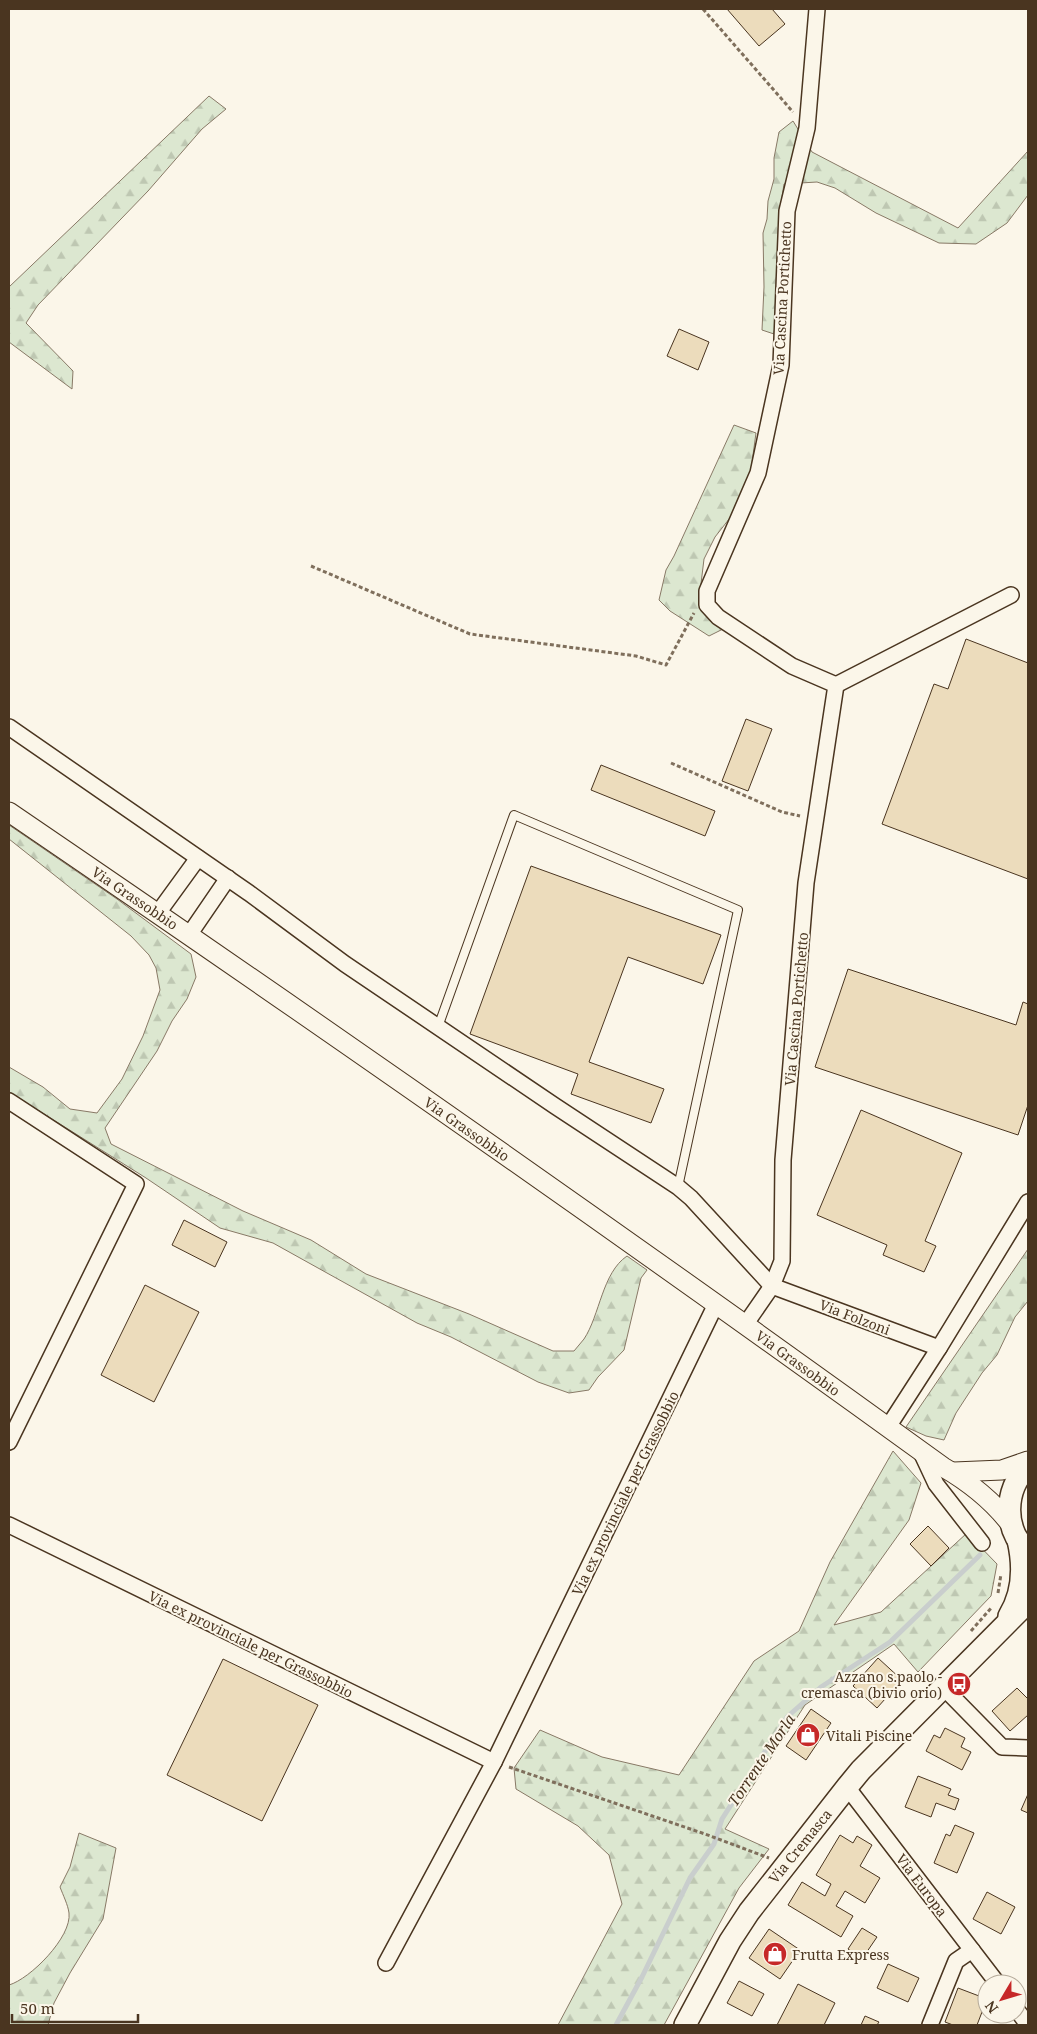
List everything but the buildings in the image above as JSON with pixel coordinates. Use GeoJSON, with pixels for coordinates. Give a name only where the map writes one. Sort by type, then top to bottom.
{"type":"FeatureCollection","features":[{"type":"Feature","properties":{"kind":"main road","name":"Via Cremasca"},"geometry":{"type":"LineString","coordinates":[[1005,1624],[1018,1599],[1022,1570],[1019,1539],[1009,1507],[1018,1479],[1028,1466]]}},
{"type":"Feature","properties":{"kind":"main road","name":"Via Cremasca"},"geometry":{"type":"LineString","coordinates":[[685,2025],[730,1941],[749,1912],[847,1787],[861,1770],[1028,1602]]}},
{"type":"Feature","properties":{"kind":"street","name":"Via Cascina Portichetto"},"geometry":{"type":"LineString","coordinates":[[707,605],[707,591],[758,473],[781,365],[787,211],[807,128],[817,9]]}},
{"type":"Feature","properties":{"kind":"street"},"geometry":{"type":"LineString","coordinates":[[707,605],[718,617],[792,666],[836,685],[1011,595]]}},
{"type":"Feature","properties":{"kind":"street","name":"Via Cascina Portichetto"},"geometry":{"type":"LineString","coordinates":[[745,1325],[772,1286],[782,1261],[783,1160],[806,883],[836,685]]}},
{"type":"Feature","properties":{"kind":"street"},"geometry":{"type":"LineString","coordinates":[[9,728],[228,878],[345,964],[678,1187],[691,1198],[772,1286]]}},
{"type":"Feature","properties":{"kind":"street","name":"Via Grassobbio"},"geometry":{"type":"LineString","coordinates":[[9,812],[158,913],[716,1304],[921,1452],[954,1472],[998,1508],[1019,1539]]}},
{"type":"Feature","properties":{"kind":"street"},"geometry":{"type":"LineString","coordinates":[[158,913],[198,858]]}},
{"type":"Feature","properties":{"kind":"street"},"geometry":{"type":"LineString","coordinates":[[189,935],[228,878]]}},
{"type":"Feature","properties":{"kind":"street"},"geometry":{"type":"LineString","coordinates":[[9,1101],[136,1184],[9,1442]]}},
{"type":"Feature","properties":{"kind":"street"},"geometry":{"type":"LineString","coordinates":[[888,1427],[939,1348],[1028,1202]]}},
{"type":"Feature","properties":{"kind":"street","name":"Via Folzoni"},"geometry":{"type":"LineString","coordinates":[[772,1286],[939,1348]]}},
{"type":"Feature","properties":{"kind":"street","name":"Via ex provinciale per Grassobbio"},"geometry":{"type":"LineString","coordinates":[[386,1963],[494,1762],[716,1304]]}},
{"type":"Feature","properties":{"kind":"street","name":"Via Grassobbio"},"geometry":{"type":"LineString","coordinates":[[921,1452],[936,1484],[982,1542]]}},
{"type":"Feature","properties":{"kind":"street"},"geometry":{"type":"LineString","coordinates":[[954,1472],[1002,1470],[1028,1462]]}},
{"type":"Feature","properties":{"kind":"street","name":"Via ex provinciale per Grassobbio"},"geometry":{"type":"LineString","coordinates":[[9,1526],[494,1762]]}},
{"type":"Feature","properties":{"kind":"street"},"geometry":{"type":"LineString","coordinates":[[943,1687],[1002,1747],[1028,1748]]}},
{"type":"Feature","properties":{"kind":"street","name":"Via Europa"},"geometry":{"type":"LineString","coordinates":[[847,1787],[990,1974]]}},
{"type":"Feature","properties":{"kind":"street"},"geometry":{"type":"LineString","coordinates":[[930,2025],[956,1961],[972,1950]]}},
{"type":"Feature","properties":{"kind":"lane"},"geometry":{"type":"LineString","coordinates":[[438,1027],[514,815],[738,910],[678,1187]]}},
{"type":"Feature","properties":{"kind":"path"},"geometry":{"type":"LineString","coordinates":[[703,9],[807,128]]}},
{"type":"Feature","properties":{"kind":"path"},"geometry":{"type":"LineString","coordinates":[[311,566],[470,634],[636,656],[666,665],[695,611],[707,605]]}},
{"type":"Feature","properties":{"kind":"path"},"geometry":{"type":"LineString","coordinates":[[671,763],[782,812],[816,819]]}},
{"type":"Feature","properties":{"kind":"path"},"geometry":{"type":"LineString","coordinates":[[997,1594],[1002,1569]]}},
{"type":"Feature","properties":{"kind":"path"},"geometry":{"type":"LineString","coordinates":[[969,1632],[996,1603]]}},
{"type":"Feature","properties":{"kind":"path"},"geometry":{"type":"LineString","coordinates":[[494,1762],[705,1834],[770,1859]]}},
{"type":"Feature","properties":{"kind":"path"},"geometry":{"type":"LineString","coordinates":[[765,1865],[776,1851]]}},
{"type":"Feature","properties":{"kind":"green space"},"geometry":{"type":"Polygon","coordinates":[[[209,96],[226,109],[202,129],[148,191],[38,305],[26,323],[73,371],[72,389],[9,342],[9,287],[209,96]]]}},
{"type":"Feature","properties":{"kind":"green space"},"geometry":{"type":"Polygon","coordinates":[[[793,121],[812,152],[958,228],[1028,151],[1028,195],[1007,223],[976,244],[939,243],[876,213],[835,188],[817,182],[784,184],[780,210],[779,294],[774,334],[762,330],[764,287],[763,233],[774,179],[774,158],[779,132],[793,121]]]}},
{"type":"Feature","properties":{"kind":"green space"},"geometry":{"type":"Polygon","coordinates":[[[734,425],[756,433],[750,477],[733,514],[715,537],[704,559],[699,600],[723,629],[709,636],[670,611],[659,600],[666,570],[734,425]]]}},
{"type":"Feature","properties":{"kind":"green space"},"geometry":{"type":"Polygon","coordinates":[[[9,825],[117,899],[191,954],[196,977],[187,999],[172,1021],[157,1051],[105,1128],[111,1144],[243,1211],[311,1240],[366,1274],[469,1314],[553,1351],[574,1351],[583,1340],[612,1273],[627,1256],[647,1270],[641,1278],[624,1350],[598,1377],[589,1390],[569,1393],[538,1382],[451,1337],[417,1323],[273,1243],[220,1228],[146,1178],[9,1092],[9,1067],[43,1087],[70,1109],[97,1113],[122,1079],[143,1036],[160,990],[156,968],[149,955],[131,936],[9,839],[9,825]]]}},
{"type":"Feature","properties":{"kind":"green space"},"geometry":{"type":"Polygon","coordinates":[[[1028,1249],[1028,1301],[1015,1317],[997,1355],[982,1373],[956,1413],[944,1440],[926,1436],[906,1427],[1028,1249]]]}},
{"type":"Feature","properties":{"kind":"green space"},"geometry":{"type":"Polygon","coordinates":[[[893,1451],[921,1483],[909,1520],[834,1625],[881,1612],[967,1533],[997,1564],[991,1596],[918,1672],[894,1644],[805,1705],[725,1829],[769,1849],[739,1888],[664,2025],[558,2025],[622,1904],[609,1855],[578,1826],[516,1789],[514,1768],[540,1730],[602,1757],[679,1775],[754,1661],[799,1631],[830,1562],[893,1451]]]}},
{"type":"Feature","properties":{"kind":"green space"},"geometry":{"type":"Polygon","coordinates":[[[79,1833],[116,1848],[103,1919],[54,2003],[48,2025],[9,2025],[9,1985],[28,1975],[38,1966],[57,1945],[64,1934],[69,1913],[60,1887],[70,1867],[79,1833]]]}},
{"type":"Feature","properties":{"kind":"waterway","name":"Torrente Morla"},"geometry":{"type":"LineString","coordinates":[[616,2025],[642,1977],[690,1878],[714,1844],[722,1819],[787,1717],[821,1687],[890,1642],[980,1555]]}},
{"type":"Feature","properties":{"kind":"place","name":"Azzano s.paolo - cremasca (bivio orio)"},"geometry":{"type":"Point","coordinates":[959,1684]}},
{"type":"Feature","properties":{"kind":"place","name":"Vitali Piscine"},"geometry":{"type":"Point","coordinates":[808,1735]}},
{"type":"Feature","properties":{"kind":"place","name":"Frutta Express"},"geometry":{"type":"Point","coordinates":[775,1954]}}]}
